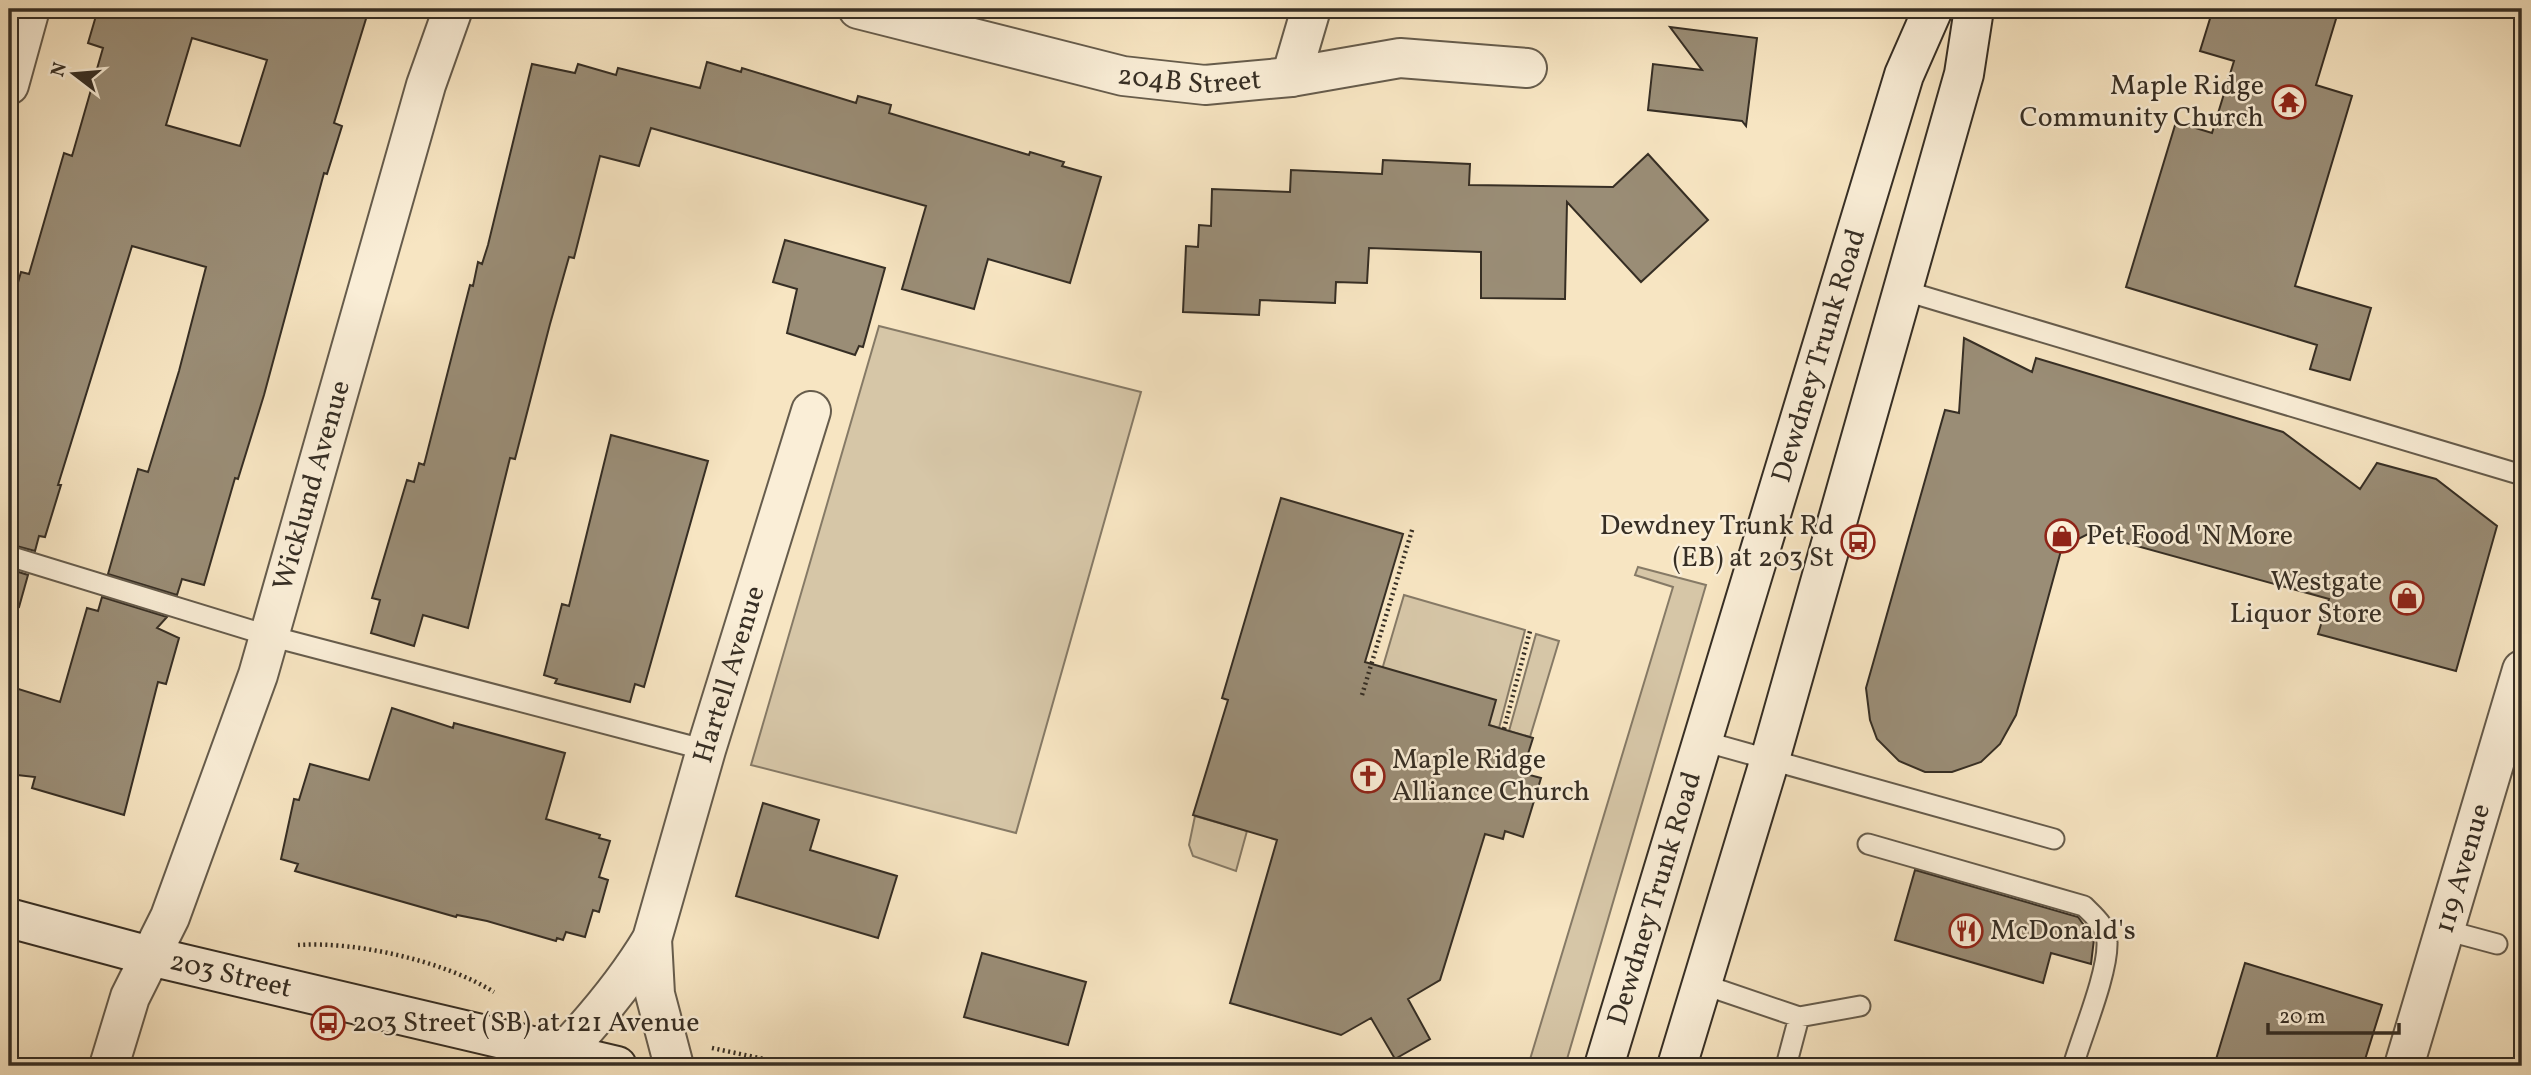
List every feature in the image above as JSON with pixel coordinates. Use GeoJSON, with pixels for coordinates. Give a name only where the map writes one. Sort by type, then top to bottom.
{"type":"FeatureCollection","features":[{"type":"Feature","properties":{"kind":"street"},"geometry":{"type":"LineString","coordinates":[[9,85],[30,9]]}},
{"type":"Feature","properties":{"kind":"street","name":"Wicklund Avenue"},"geometry":{"type":"LineString","coordinates":[[109,1066],[130,997],[170,917],[270,636],[426,85],[453,9]]}},
{"type":"Feature","properties":{"kind":"street","name":"204B Street"},"geometry":{"type":"LineString","coordinates":[[858,9],[1123,76],[1205,85],[1291,77],[1400,58],[1527,68]]}},
{"type":"Feature","properties":{"kind":"street"},"geometry":{"type":"LineString","coordinates":[[1291,77],[1311,9]]}},
{"type":"Feature","properties":{"kind":"street","name":"Dewdney Trunk Road"},"geometry":{"type":"LineString","coordinates":[[1604,1066],[1904,75],[1933,9]]}},
{"type":"Feature","properties":{"kind":"street"},"geometry":{"type":"LineString","coordinates":[[1677,1066],[1770,759],[1964,74],[1974,9]]}},
{"type":"Feature","properties":{"kind":"street","name":"Hartell Avenue"},"geometry":{"type":"LineString","coordinates":[[537,1055],[592,1022],[636,965],[652,939],[706,750],[811,411]]}},
{"type":"Feature","properties":{"kind":"street","name":"119 Avenue"},"geometry":{"type":"LineString","coordinates":[[2404,1066],[2522,670]]}},
{"type":"Feature","properties":{"kind":"street","name":"203 Street"},"geometry":{"type":"LineString","coordinates":[[9,918],[537,1055],[617,1066]]}},
{"type":"Feature","properties":{"kind":"street","name":"Hartell Avenue"},"geometry":{"type":"LineString","coordinates":[[652,939],[654,994],[674,1066]]}},
{"type":"Feature","properties":{"kind":"lane"},"geometry":{"type":"LineString","coordinates":[[1902,290],[2522,475]]}},
{"type":"Feature","properties":{"kind":"lane"},"geometry":{"type":"LineString","coordinates":[[9,556],[270,636],[706,750]]}},
{"type":"Feature","properties":{"kind":"lane"},"geometry":{"type":"LineString","coordinates":[[1703,741],[2054,839]]}},
{"type":"Feature","properties":{"kind":"lane"},"geometry":{"type":"LineString","coordinates":[[1868,845],[2084,906],[2102,923],[2107,942],[2104,966],[2073,1066]]}},
{"type":"Feature","properties":{"kind":"lane"},"geometry":{"type":"LineString","coordinates":[[2445,930],[2497,944]]}},
{"type":"Feature","properties":{"kind":"lane"},"geometry":{"type":"LineString","coordinates":[[1702,984],[1799,1017],[1860,1006]]}},
{"type":"Feature","properties":{"kind":"lane"},"geometry":{"type":"LineString","coordinates":[[1786,1066],[1799,1017]]}},
{"type":"Feature","properties":{"kind":"path"},"geometry":{"type":"LineString","coordinates":[[1362,695],[1413,527]]}},
{"type":"Feature","properties":{"kind":"path"},"geometry":{"type":"LineString","coordinates":[[1504,729],[1530,631]]}},
{"type":"Feature","properties":{"kind":"path"},"geometry":{"type":"LineString","coordinates":[[294,946],[333,943],[453,970],[501,996]]}},
{"type":"Feature","properties":{"kind":"path"},"geometry":{"type":"LineString","coordinates":[[736,1053],[796,1066]]}},
{"type":"Feature","properties":{"kind":"shaded area"},"geometry":{"type":"Polygon","coordinates":[[[879,326],[1141,392],[1016,833],[751,765],[879,326]]]}},
{"type":"Feature","properties":{"kind":"shaded area"},"geometry":{"type":"Polygon","coordinates":[[[1638,567],[1706,585],[1565,1066],[1528,1066],[1673,587],[1635,575],[1638,567]]]}},
{"type":"Feature","properties":{"kind":"shaded area"},"geometry":{"type":"Polygon","coordinates":[[[1404,595],[1525,630],[1499,728],[1376,690],[1404,595]]]}},
{"type":"Feature","properties":{"kind":"shaded area"},"geometry":{"type":"Polygon","coordinates":[[[1536,634],[1559,641],[1530,737],[1509,731],[1536,634]]]}},
{"type":"Feature","properties":{"kind":"shaded area"},"geometry":{"type":"Polygon","coordinates":[[[1195,816],[1247,831],[1236,871],[1193,856],[1189,845],[1195,816]]]}},
{"type":"Feature","properties":{"kind":"building"},"geometry":{"type":"Polygon","coordinates":[[[98,9],[369,9],[334,123],[342,126],[327,174],[324,173],[264,395],[238,479],[235,478],[204,585],[182,579],[177,595],[108,574],[138,469],[148,472],[179,371],[206,267],[132,246],[58,485],[61,485],[45,537],[39,536],[35,551],[9,544],[9,314],[21,272],[29,274],[64,153],[72,156],[103,48],[88,43],[98,9]],[[192,38],[166,125],[240,146],[267,60],[192,38]]]}},
{"type":"Feature","properties":{"kind":"building"},"geometry":{"type":"Polygon","coordinates":[[[2213,9],[2339,9],[2316,85],[2352,96],[2295,286],[2371,308],[2350,380],[2310,369],[2317,345],[2126,287],[2176,122],[2212,133],[2234,61],[2200,51],[2213,9]]]}},
{"type":"Feature","properties":{"kind":"building"},"geometry":{"type":"Polygon","coordinates":[[[1670,27],[1757,38],[1746,126],[1742,121],[1648,110],[1653,64],[1702,70],[1670,27]]]}},
{"type":"Feature","properties":{"kind":"building"},"geometry":{"type":"Polygon","coordinates":[[[707,62],[741,72],[742,68],[856,103],[858,96],[891,105],[889,113],[1029,155],[1030,152],[1064,162],[1062,166],[1101,177],[1070,283],[988,259],[974,309],[902,289],[926,206],[651,128],[639,166],[600,156],[574,258],[569,257],[550,324],[515,459],[510,458],[468,628],[423,615],[414,646],[371,633],[380,600],[372,598],[407,480],[414,482],[419,463],[424,465],[470,285],[473,286],[478,262],[482,264],[488,245],[532,64],[575,73],[578,64],[616,75],[618,68],[700,88],[707,62]]]}},
{"type":"Feature","properties":{"kind":"building"},"geometry":{"type":"Polygon","coordinates":[[[1648,154],[1708,220],[1641,282],[1567,202],[1565,299],[1481,298],[1481,252],[1369,248],[1367,283],[1336,282],[1335,303],[1260,300],[1259,315],[1183,312],[1186,246],[1198,247],[1199,225],[1211,226],[1212,189],[1290,192],[1291,170],[1382,174],[1383,160],[1470,164],[1469,185],[1613,187],[1648,154]]]}},
{"type":"Feature","properties":{"kind":"building"},"geometry":{"type":"Polygon","coordinates":[[[785,240],[885,268],[863,347],[859,346],[855,355],[787,333],[797,289],[773,282],[785,240]]]}},
{"type":"Feature","properties":{"kind":"building"},"geometry":{"type":"Polygon","coordinates":[[[1964,338],[2032,372],[2036,358],[2283,432],[2360,489],[2377,463],[2436,479],[2497,526],[2456,671],[2318,634],[2329,599],[2090,533],[2062,547],[2016,715],[2000,744],[1981,762],[1952,772],[1925,772],[1899,761],[1877,739],[1870,720],[1866,688],[1945,410],[1959,413],[1964,338]]]}},
{"type":"Feature","properties":{"kind":"building"},"geometry":{"type":"Polygon","coordinates":[[[611,435],[708,461],[644,687],[635,684],[630,702],[555,683],[557,679],[544,675],[562,604],[569,606],[611,435]]]}},
{"type":"Feature","properties":{"kind":"building","name":"Maple Ridge Alliance Church"},"geometry":{"type":"Polygon","coordinates":[[[1281,498],[1403,534],[1365,662],[1496,700],[1489,725],[1533,738],[1522,773],[1541,778],[1523,837],[1505,831],[1503,839],[1485,834],[1440,980],[1408,999],[1430,1039],[1395,1059],[1371,1018],[1341,1035],[1230,1003],[1277,840],[1193,815],[1228,700],[1222,698],[1281,498]]]}},
{"type":"Feature","properties":{"kind":"building"},"geometry":{"type":"Polygon","coordinates":[[[9,569],[28,575],[19,607],[9,605],[9,569]]]}},
{"type":"Feature","properties":{"kind":"building"},"geometry":{"type":"Polygon","coordinates":[[[102,597],[167,617],[157,628],[179,638],[166,684],[158,682],[124,815],[32,788],[35,777],[9,774],[9,686],[60,702],[87,608],[98,611],[102,597]]]}},
{"type":"Feature","properties":{"kind":"building"},"geometry":{"type":"Polygon","coordinates":[[[392,708],[453,728],[454,723],[565,753],[546,819],[600,835],[599,838],[610,841],[599,877],[608,880],[599,912],[593,910],[585,937],[566,932],[563,940],[557,938],[556,941],[487,921],[457,915],[456,917],[295,871],[298,864],[281,859],[294,799],[299,800],[310,764],[369,780],[392,708]]]}},
{"type":"Feature","properties":{"kind":"building"},"geometry":{"type":"Polygon","coordinates":[[[763,803],[819,820],[810,850],[897,876],[878,938],[736,896],[763,803]]]}},
{"type":"Feature","properties":{"kind":"building"},"geometry":{"type":"Polygon","coordinates":[[[1915,870],[2078,917],[2094,939],[2091,964],[2051,953],[2043,983],[1895,940],[1915,870]]]}},
{"type":"Feature","properties":{"kind":"building"},"geometry":{"type":"Polygon","coordinates":[[[982,953],[1086,982],[1068,1045],[964,1017],[982,953]]]}},
{"type":"Feature","properties":{"kind":"building"},"geometry":{"type":"Polygon","coordinates":[[[2245,963],[2382,1005],[2363,1066],[2214,1066],[2245,963]]]}},
{"type":"Feature","properties":{"kind":"place","name":"Maple Ridge Community Church"},"geometry":{"type":"Point","coordinates":[2289,102]}},
{"type":"Feature","properties":{"kind":"place","name":"Pet Food 'N More"},"geometry":{"type":"Point","coordinates":[2062,536]}},
{"type":"Feature","properties":{"kind":"place","name":"Dewdney Trunk Rd (EB) at 203 St"},"geometry":{"type":"Point","coordinates":[1858,542]}},
{"type":"Feature","properties":{"kind":"place","name":"Westgate Liquor Store"},"geometry":{"type":"Point","coordinates":[2407,598]}},
{"type":"Feature","properties":{"kind":"place","name":"Maple Ridge Alliance Church"},"geometry":{"type":"Point","coordinates":[1368,776]}},
{"type":"Feature","properties":{"kind":"place","name":"McDonald's"},"geometry":{"type":"Point","coordinates":[1966,931]}},
{"type":"Feature","properties":{"kind":"place","name":"203 Street (SB) at 121 Avenue"},"geometry":{"type":"Point","coordinates":[328,1023]}}]}
